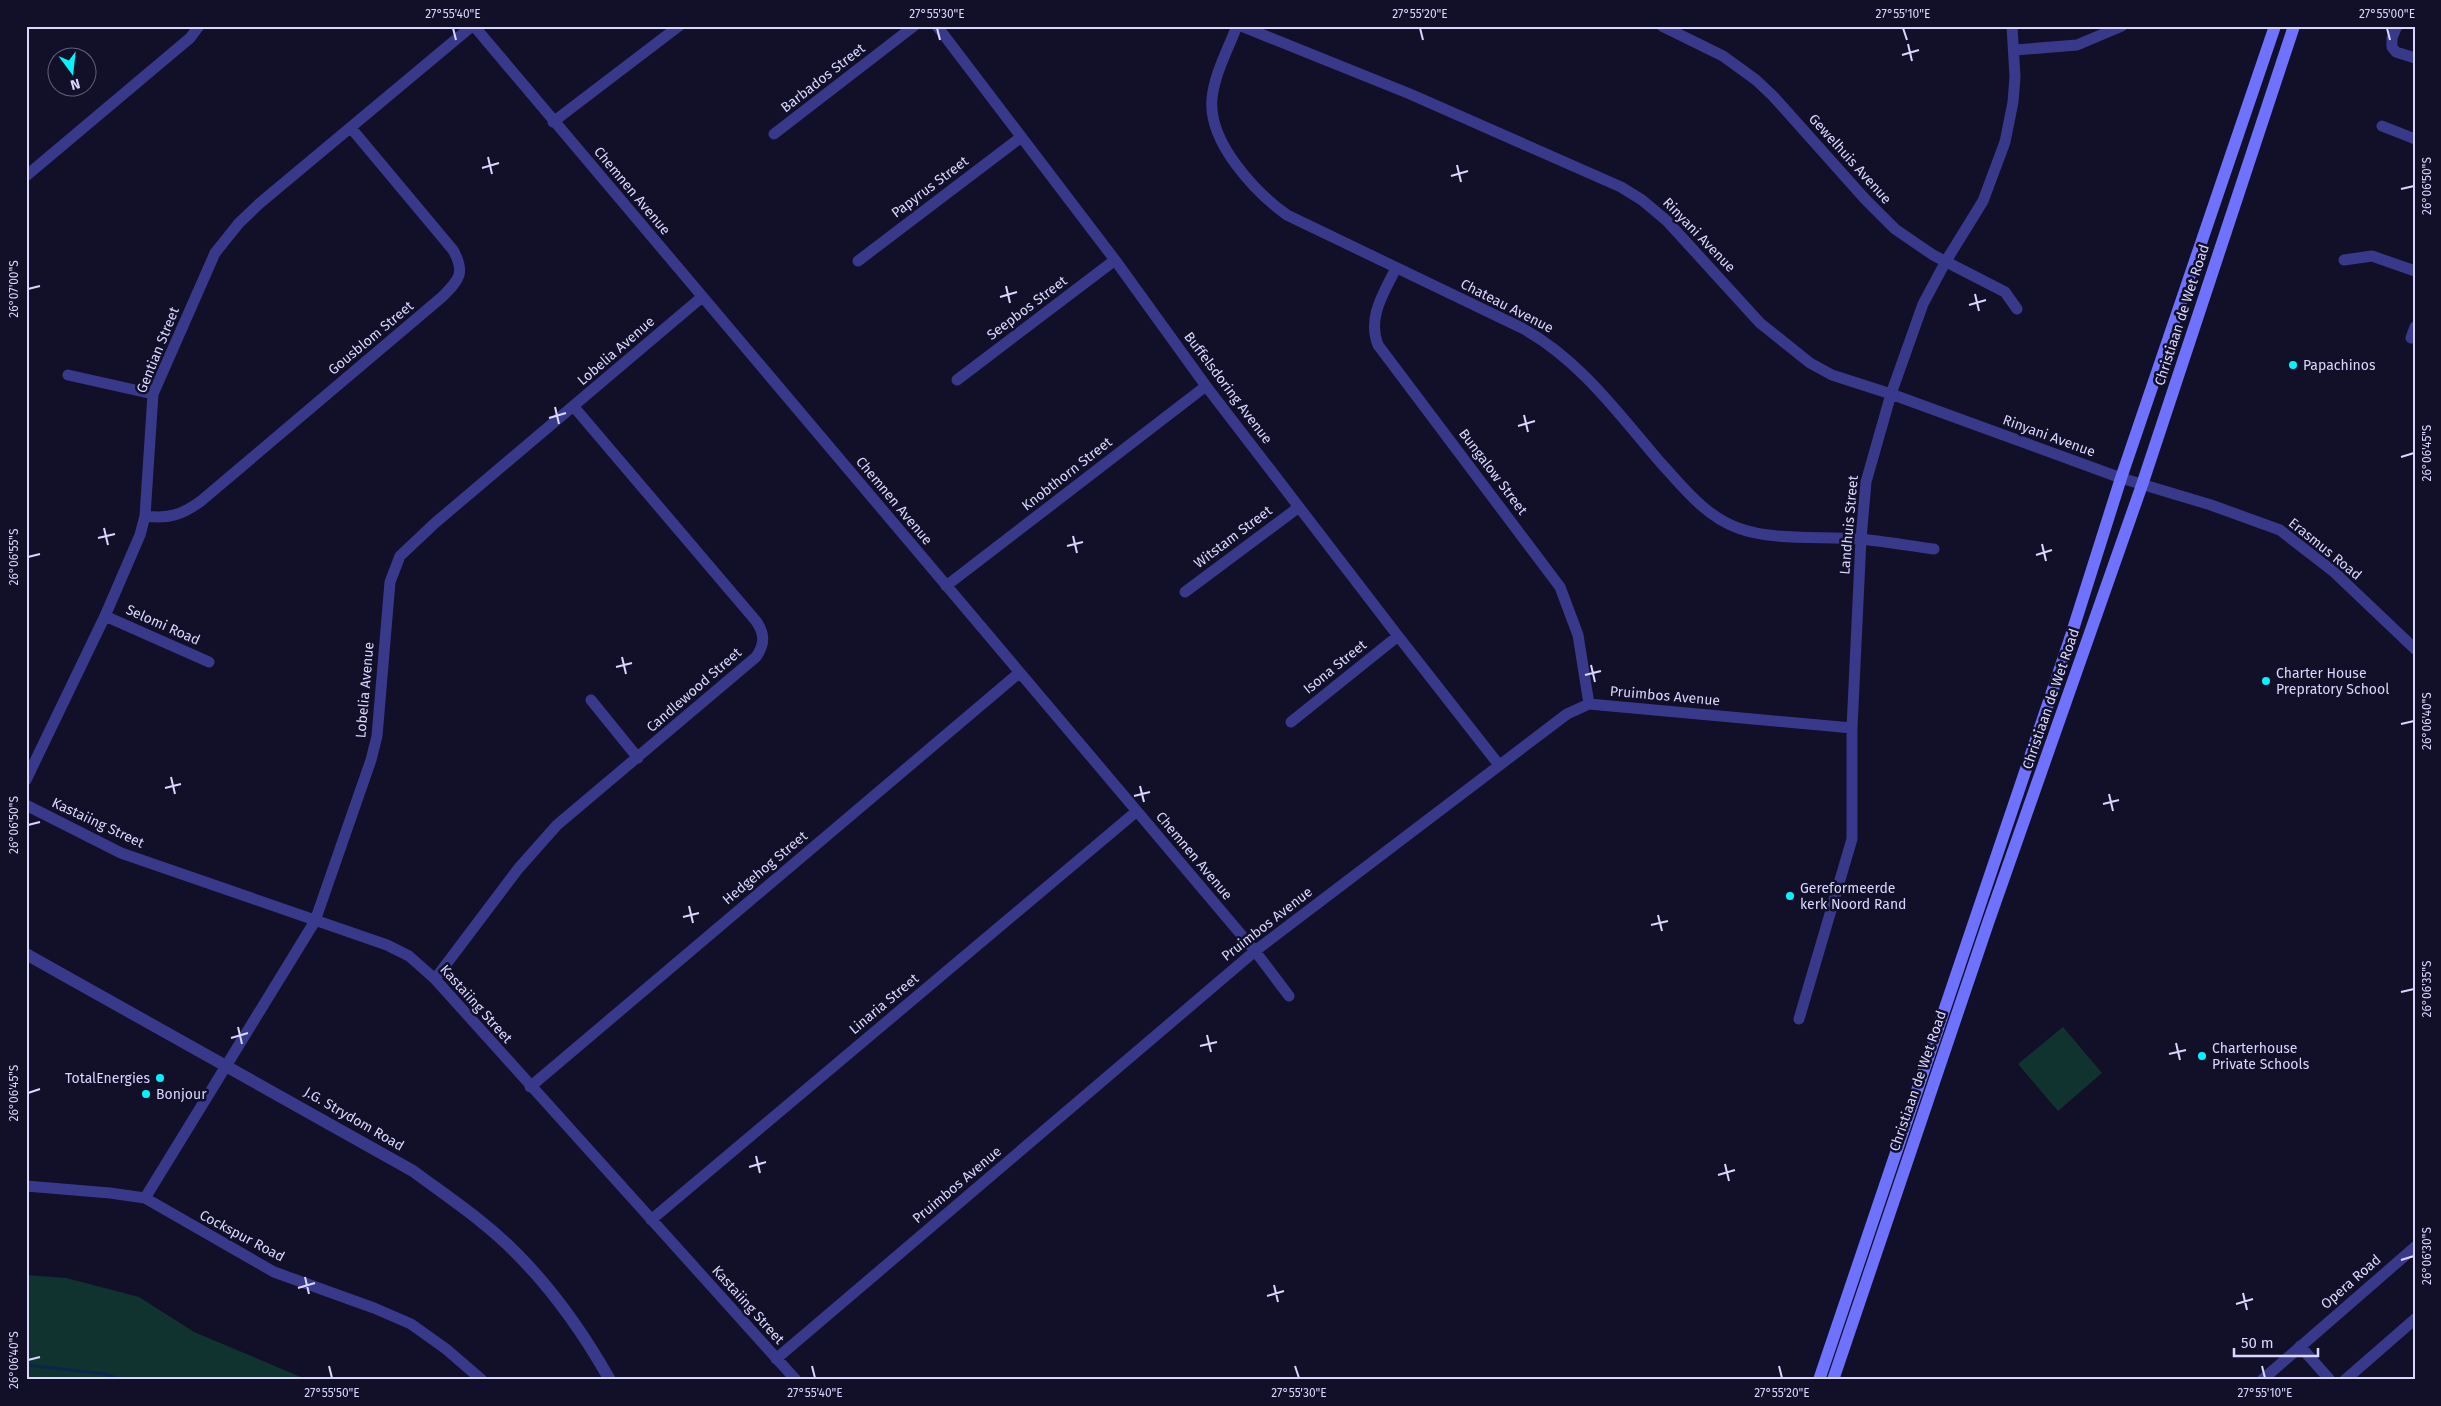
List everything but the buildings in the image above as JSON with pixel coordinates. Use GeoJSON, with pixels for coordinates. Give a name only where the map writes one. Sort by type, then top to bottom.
{"type":"FeatureCollection","features":[{"type":"Feature","properties":{"kind":"main road","name":"Christiaan de Wet Road"},"geometry":{"type":"LineString","coordinates":[[1819,1380],[2069,642],[2120,478],[2275,26]]}},
{"type":"Feature","properties":{"kind":"main road","name":"Christiaan de Wet Road"},"geometry":{"type":"LineString","coordinates":[[1833,1380],[1982,941],[2142,484],[2294,26]]}},
{"type":"Feature","properties":{"kind":"street"},"geometry":{"type":"LineString","coordinates":[[26,176],[190,38],[199,26]]}},
{"type":"Feature","properties":{"kind":"street","name":"Chemnen Avenue"},"geometry":{"type":"LineString","coordinates":[[473,26],[1255,951],[1288,996]]}},
{"type":"Feature","properties":{"kind":"street","name":"Gentian Street"},"geometry":{"type":"LineString","coordinates":[[26,780],[105,616],[140,535],[145,516],[153,394],[215,253],[224,240],[260,203],[473,26]]}},
{"type":"Feature","properties":{"kind":"street"},"geometry":{"type":"LineString","coordinates":[[554,122],[679,26]]}},
{"type":"Feature","properties":{"kind":"street","name":"Barbados Street"},"geometry":{"type":"LineString","coordinates":[[774,134],[914,26]]}},
{"type":"Feature","properties":{"kind":"street","name":"Buffelsdoring Avenue"},"geometry":{"type":"LineString","coordinates":[[937,26],[1114,260],[1206,386],[1499,765]]}},
{"type":"Feature","properties":{"kind":"street","name":"Chateau Avenue"},"geometry":{"type":"LineString","coordinates":[[1237,26],[1212,98],[1213,122],[1228,152],[1252,184],[1287,216],[1522,328],[1555,348],[1586,378],[1689,494],[1719,519],[1737,528],[1765,534],[1861,539],[1934,549]]}},
{"type":"Feature","properties":{"kind":"street","name":"Rinyani Avenue"},"geometry":{"type":"LineString","coordinates":[[1241,26],[1410,94],[1621,187],[1642,200],[1667,220],[1760,323],[1794,352],[1832,375],[1891,394],[2120,478],[2142,484]]}},
{"type":"Feature","properties":{"kind":"street","name":"Gewelhuis Avenue"},"geometry":{"type":"LineString","coordinates":[[1662,26],[1722,56],[1756,80],[1774,96],[1889,223],[1908,238],[1946,261],[2005,292],[2017,309]]}},
{"type":"Feature","properties":{"kind":"street","name":"Landhuis Street"},"geometry":{"type":"LineString","coordinates":[[1799,1019],[1850,849],[1853,825],[1852,728],[1861,539],[1866,482],[1891,394],[1923,304],[1946,261],[1983,201],[2005,142],[2014,102],[2015,50],[2012,26]]}},
{"type":"Feature","properties":{"kind":"street"},"geometry":{"type":"LineString","coordinates":[[2015,50],[2077,46],[2122,26]]}},
{"type":"Feature","properties":{"kind":"street"},"geometry":{"type":"LineString","coordinates":[[2397,26],[2392,38],[2394,50],[2415,58]]}},
{"type":"Feature","properties":{"kind":"street"},"geometry":{"type":"LineString","coordinates":[[2382,126],[2415,139]]}},
{"type":"Feature","properties":{"kind":"street","name":"Gousblom Street"},"geometry":{"type":"LineString","coordinates":[[145,516],[175,517],[201,501],[442,297],[456,283],[460,267],[453,250],[351,128]]}},
{"type":"Feature","properties":{"kind":"street","name":"Papyrus Street"},"geometry":{"type":"LineString","coordinates":[[858,261],[1020,138]]}},
{"type":"Feature","properties":{"kind":"street"},"geometry":{"type":"LineString","coordinates":[[2344,260],[2372,256],[2415,271]]}},
{"type":"Feature","properties":{"kind":"street","name":"Seepbos Street"},"geometry":{"type":"LineString","coordinates":[[957,380],[1114,260]]}},
{"type":"Feature","properties":{"kind":"street","name":"Bungalow Street"},"geometry":{"type":"LineString","coordinates":[[1396,268],[1374,319],[1374,331],[1378,345],[1560,587],[1578,635],[1589,704]]}},
{"type":"Feature","properties":{"kind":"street","name":"Lobelia Avenue"},"geometry":{"type":"LineString","coordinates":[[145,1198],[315,921],[371,760],[377,736],[382,692],[387,605],[394,568],[400,556],[422,535],[702,297]]}},
{"type":"Feature","properties":{"kind":"street"},"geometry":{"type":"LineString","coordinates":[[68,375],[153,394]]}},
{"type":"Feature","properties":{"kind":"street","name":"Knobthorn Street"},"geometry":{"type":"LineString","coordinates":[[946,586],[1206,386]]}},
{"type":"Feature","properties":{"kind":"street","name":"Candlewood Street"},"geometry":{"type":"LineString","coordinates":[[436,979],[539,844],[556,825],[756,657],[763,643],[764,636],[756,621],[574,407]]}},
{"type":"Feature","properties":{"kind":"street","name":"Erasmus Road"},"geometry":{"type":"LineString","coordinates":[[2142,484],[2211,505],[2280,530],[2334,572],[2415,649]]}},
{"type":"Feature","properties":{"kind":"street","name":"Witstam Street"},"geometry":{"type":"LineString","coordinates":[[1185,592],[1299,507]]}},
{"type":"Feature","properties":{"kind":"street","name":"Selomi Road"},"geometry":{"type":"LineString","coordinates":[[105,616],[209,662]]}},
{"type":"Feature","properties":{"kind":"street","name":"Isona Street"},"geometry":{"type":"LineString","coordinates":[[1291,722],[1398,636]]}},
{"type":"Feature","properties":{"kind":"street","name":"Hedgehog Street"},"geometry":{"type":"LineString","coordinates":[[530,1087],[1019,673]]}},
{"type":"Feature","properties":{"kind":"street"},"geometry":{"type":"LineString","coordinates":[[591,700],[638,758]]}},
{"type":"Feature","properties":{"kind":"street","name":"Pruimbos Avenue"},"geometry":{"type":"LineString","coordinates":[[776,1359],[1255,951],[1567,714],[1589,704],[1852,728]]}},
{"type":"Feature","properties":{"kind":"street","name":"Kastaiing Street"},"geometry":{"type":"LineString","coordinates":[[26,805],[121,852],[400,951],[414,960],[436,979],[530,1087],[796,1380]]}},
{"type":"Feature","properties":{"kind":"street","name":"Linaria Street"},"geometry":{"type":"LineString","coordinates":[[651,1220],[1136,811]]}},
{"type":"Feature","properties":{"kind":"street","name":"J.G. Strydom Road"},"geometry":{"type":"LineString","coordinates":[[26,954],[390,1156],[413,1171],[481,1222],[517,1253],[535,1273],[588,1345],[610,1380]]}},
{"type":"Feature","properties":{"kind":"street","name":"Cockspur Road"},"geometry":{"type":"LineString","coordinates":[[26,1186],[145,1198],[274,1272],[374,1308],[412,1324],[482,1380]]}},
{"type":"Feature","properties":{"kind":"street","name":"Opera Road"},"geometry":{"type":"LineString","coordinates":[[2262,1380],[2415,1247]]}},
{"type":"Feature","properties":{"kind":"street"},"geometry":{"type":"LineString","coordinates":[[2345,1380],[2415,1320]]}},
{"type":"Feature","properties":{"kind":"street"},"geometry":{"type":"LineString","coordinates":[[2300,1346],[2330,1380]]}},
{"type":"Feature","properties":{"kind":"green space"},"geometry":{"type":"Polygon","coordinates":[[[2063,1027],[2102,1073],[2058,1111],[2018,1064],[2063,1027]]]}},
{"type":"Feature","properties":{"kind":"green space"},"geometry":{"type":"Polygon","coordinates":[[[26,1275],[66,1278],[139,1297],[194,1332],[308,1380],[26,1380],[26,1275]]]}},
{"type":"Feature","properties":{"kind":"waterway"},"geometry":{"type":"LineString","coordinates":[[26,1365],[106,1374],[122,1380]]}},
{"type":"Feature","properties":{"kind":"place","name":"Papachinos"},"geometry":{"type":"Point","coordinates":[2293,365]}},
{"type":"Feature","properties":{"kind":"place","name":"Charter House Prepratory School"},"geometry":{"type":"Point","coordinates":[2266,681]}},
{"type":"Feature","properties":{"kind":"place","name":"Gereformeerde kerk Noord Rand"},"geometry":{"type":"Point","coordinates":[1790,896]}},
{"type":"Feature","properties":{"kind":"place","name":"Charterhouse Private Schools"},"geometry":{"type":"Point","coordinates":[2202,1056]}},
{"type":"Feature","properties":{"kind":"place","name":"TotalEnergies"},"geometry":{"type":"Point","coordinates":[160,1078]}},
{"type":"Feature","properties":{"kind":"place","name":"Bonjour"},"geometry":{"type":"Point","coordinates":[146,1094]}}]}
